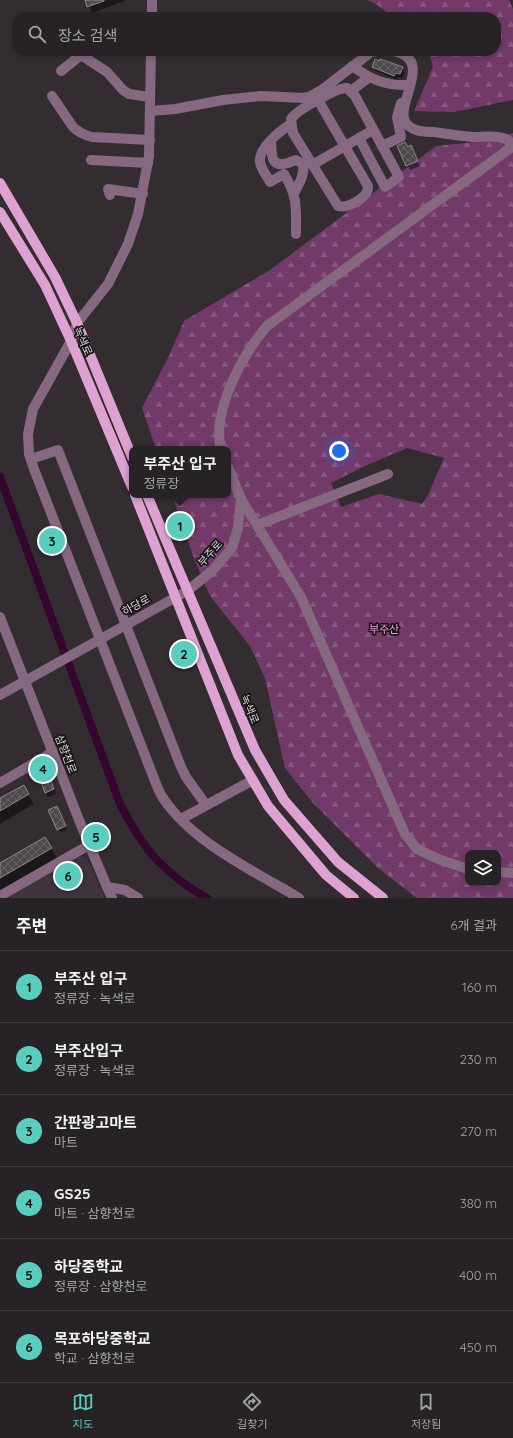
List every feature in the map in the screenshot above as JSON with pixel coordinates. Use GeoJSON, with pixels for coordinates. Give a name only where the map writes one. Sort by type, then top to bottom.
{"type":"FeatureCollection","features":[{"type":"Feature","properties":{"kind":"main road","name":"녹색로"},"geometry":{"type":"LineString","coordinates":[[0,183],[55,276],[77,323],[129,450]]}},
{"type":"Feature","properties":{"kind":"main road","name":"녹색로"},"geometry":{"type":"LineString","coordinates":[[0,212],[45,285],[71,341],[129,480]]}},
{"type":"Feature","properties":{"kind":"main road"},"geometry":{"type":"LineString","coordinates":[[136,498],[238,755],[268,806],[326,875],[354,898]]}},
{"type":"Feature","properties":{"kind":"main road","name":"녹색로"},"geometry":{"type":"LineString","coordinates":[[148,498],[254,750],[284,800],[338,862],[383,898]]}},
{"type":"Feature","properties":{"kind":"street"},"geometry":{"type":"LineString","coordinates":[[152,0],[152,12]]}},
{"type":"Feature","properties":{"kind":"street"},"geometry":{"type":"LineString","coordinates":[[61,71],[76,56]]}},
{"type":"Feature","properties":{"kind":"street"},"geometry":{"type":"LineString","coordinates":[[83,56],[107,72],[123,90],[129,94],[150,97]]}},
{"type":"Feature","properties":{"kind":"street"},"geometry":{"type":"LineString","coordinates":[[151,56],[150,140],[143,194],[138,214],[128,244],[108,284],[77,323],[71,341],[33,409],[28,434],[31,459],[99,639],[163,798],[181,819],[215,848],[299,898]]}},
{"type":"Feature","properties":{"kind":"street"},"geometry":{"type":"LineString","coordinates":[[150,111],[175,110],[222,100],[261,96],[310,97],[366,56]]}},
{"type":"Feature","properties":{"kind":"street"},"geometry":{"type":"LineString","coordinates":[[220,446],[219,423],[231,385],[255,341],[267,326],[513,145],[510,141],[504,138],[494,136],[459,136],[417,131],[409,127],[405,122],[404,111],[414,71],[412,61],[407,56]]}},
{"type":"Feature","properties":{"kind":"street"},"geometry":{"type":"LineString","coordinates":[[352,66],[368,78],[394,86],[410,85]]}},
{"type":"Feature","properties":{"kind":"street"},"geometry":{"type":"LineString","coordinates":[[351,91],[368,78]]}},
{"type":"Feature","properties":{"kind":"street"},"geometry":{"type":"LineString","coordinates":[[318,100],[368,186],[368,190],[365,195],[347,207],[338,206],[335,204],[293,133],[291,119],[301,110],[318,100],[341,88],[347,88],[351,91],[399,178],[385,186],[359,138]]}},
{"type":"Feature","properties":{"kind":"street"},"geometry":{"type":"LineString","coordinates":[[52,96],[78,132],[92,137],[150,140]]}},
{"type":"Feature","properties":{"kind":"street"},"geometry":{"type":"LineString","coordinates":[[382,146],[402,137],[397,117],[401,103],[406,100]]}},
{"type":"Feature","properties":{"kind":"street"},"geometry":{"type":"LineString","coordinates":[[291,124],[281,130],[264,148],[260,157],[260,164],[270,182],[284,174],[294,193],[296,204],[296,234]]}},
{"type":"Feature","properties":{"kind":"street"},"geometry":{"type":"LineString","coordinates":[[312,165],[373,130]]}},
{"type":"Feature","properties":{"kind":"street"},"geometry":{"type":"LineString","coordinates":[[271,142],[274,161],[285,164],[296,160],[303,164],[304,169],[302,179],[294,193]]}},
{"type":"Feature","properties":{"kind":"street"},"geometry":{"type":"LineString","coordinates":[[91,160],[148,163]]}},
{"type":"Feature","properties":{"kind":"street"},"geometry":{"type":"LineString","coordinates":[[110,195],[108,189],[143,194]]}},
{"type":"Feature","properties":{"kind":"street"},"geometry":{"type":"LineString","coordinates":[[31,459],[58,450],[181,767],[186,778],[206,806]]}},
{"type":"Feature","properties":{"kind":"street"},"geometry":{"type":"LineString","coordinates":[[231,474],[241,499],[301,596],[405,834],[417,849],[438,859],[465,868]]}},
{"type":"Feature","properties":{"kind":"street"},"geometry":{"type":"LineString","coordinates":[[257,525],[388,474]]}},
{"type":"Feature","properties":{"kind":"street","name":"부주로"},"geometry":{"type":"LineString","coordinates":[[187,591],[212,571],[232,548],[238,528],[241,499]]}},
{"type":"Feature","properties":{"kind":"street","name":"하당로"},"geometry":{"type":"LineString","coordinates":[[25,681],[187,591]]}},
{"type":"Feature","properties":{"kind":"street","name":"삼향천로"},"geometry":{"type":"LineString","coordinates":[[0,617],[89,845],[112,898]]}},
{"type":"Feature","properties":{"kind":"street"},"geometry":{"type":"LineString","coordinates":[[0,695],[25,681]]}},
{"type":"Feature","properties":{"kind":"street"},"geometry":{"type":"LineString","coordinates":[[0,783],[53,752]]}},
{"type":"Feature","properties":{"kind":"street"},"geometry":{"type":"LineString","coordinates":[[181,819],[253,780]]}},
{"type":"Feature","properties":{"kind":"street"},"geometry":{"type":"LineString","coordinates":[[0,896],[89,845]]}},
{"type":"Feature","properties":{"kind":"street"},"geometry":{"type":"LineString","coordinates":[[501,872],[513,873]]}},
{"type":"Feature","properties":{"kind":"street"},"geometry":{"type":"LineString","coordinates":[[106,887],[125,890],[138,898]]}},
{"type":"Feature","properties":{"kind":"shaded area"},"geometry":{"type":"Polygon","coordinates":[[[80,855],[87,859],[105,898],[4,898],[80,855]]]}},
{"type":"Feature","properties":{"kind":"green space"},"geometry":{"type":"Polygon","coordinates":[[[367,0],[509,0],[513,9],[513,100],[454,112],[414,111],[433,67],[430,56],[501,56],[501,12],[387,12],[367,0]]]}},
{"type":"Feature","properties":{"kind":"green space","name":"부주산"},"geometry":{"type":"Polygon","coordinates":[[[513,133],[513,898],[417,898],[378,868],[312,802],[285,768],[265,678],[250,646],[210,596],[195,561],[173,498],[231,498],[231,446],[155,446],[142,408],[169,356],[184,321],[270,270],[436,146],[486,141],[513,133]],[[407,448],[365,466],[331,483],[341,507],[379,494],[422,504],[428,495],[444,458],[407,448]]]}},
{"type":"Feature","properties":{"kind":"building"},"geometry":{"type":"Polygon","coordinates":[[[85,0],[104,0],[104,1],[87,7],[85,0]]]}},
{"type":"Feature","properties":{"kind":"building"},"geometry":{"type":"Polygon","coordinates":[[[375,59],[379,61],[380,59],[403,67],[400,74],[396,73],[394,76],[372,67],[375,59]]]}},
{"type":"Feature","properties":{"kind":"building"},"geometry":{"type":"Polygon","coordinates":[[[405,142],[408,147],[411,145],[418,161],[406,166],[397,146],[405,142]]]}},
{"type":"Feature","properties":{"kind":"building"},"geometry":{"type":"Polygon","coordinates":[[[43,765],[46,767],[54,789],[45,793],[38,774],[34,775],[33,771],[43,765]]]}},
{"type":"Feature","properties":{"kind":"building"},"geometry":{"type":"Polygon","coordinates":[[[24,785],[29,794],[0,811],[0,798],[24,785]]]}},
{"type":"Feature","properties":{"kind":"building"},"geometry":{"type":"Polygon","coordinates":[[[57,806],[66,826],[57,830],[48,810],[57,806]]]}},
{"type":"Feature","properties":{"kind":"building"},"geometry":{"type":"Polygon","coordinates":[[[45,837],[52,848],[0,878],[0,863],[45,837]]]}},
{"type":"Feature","properties":{"kind":"waterway"},"geometry":{"type":"LineString","coordinates":[[0,477],[120,804],[137,834],[152,855],[175,876],[207,898]]}},
{"type":"Feature","properties":{"kind":"place","name":"부주산 입구"},"geometry":{"type":"Point","coordinates":[180,526]}},
{"type":"Feature","properties":{"kind":"place","name":"간판광고마트"},"geometry":{"type":"Point","coordinates":[52,541]}},
{"type":"Feature","properties":{"kind":"place","name":"부주산입구"},"geometry":{"type":"Point","coordinates":[184,654]}},
{"type":"Feature","properties":{"kind":"place","name":"GS25"},"geometry":{"type":"Point","coordinates":[43,769]}},
{"type":"Feature","properties":{"kind":"place","name":"하당중학교"},"geometry":{"type":"Point","coordinates":[96,837]}},
{"type":"Feature","properties":{"kind":"place","name":"목포하당중학교"},"geometry":{"type":"Point","coordinates":[68,876]}}]}
